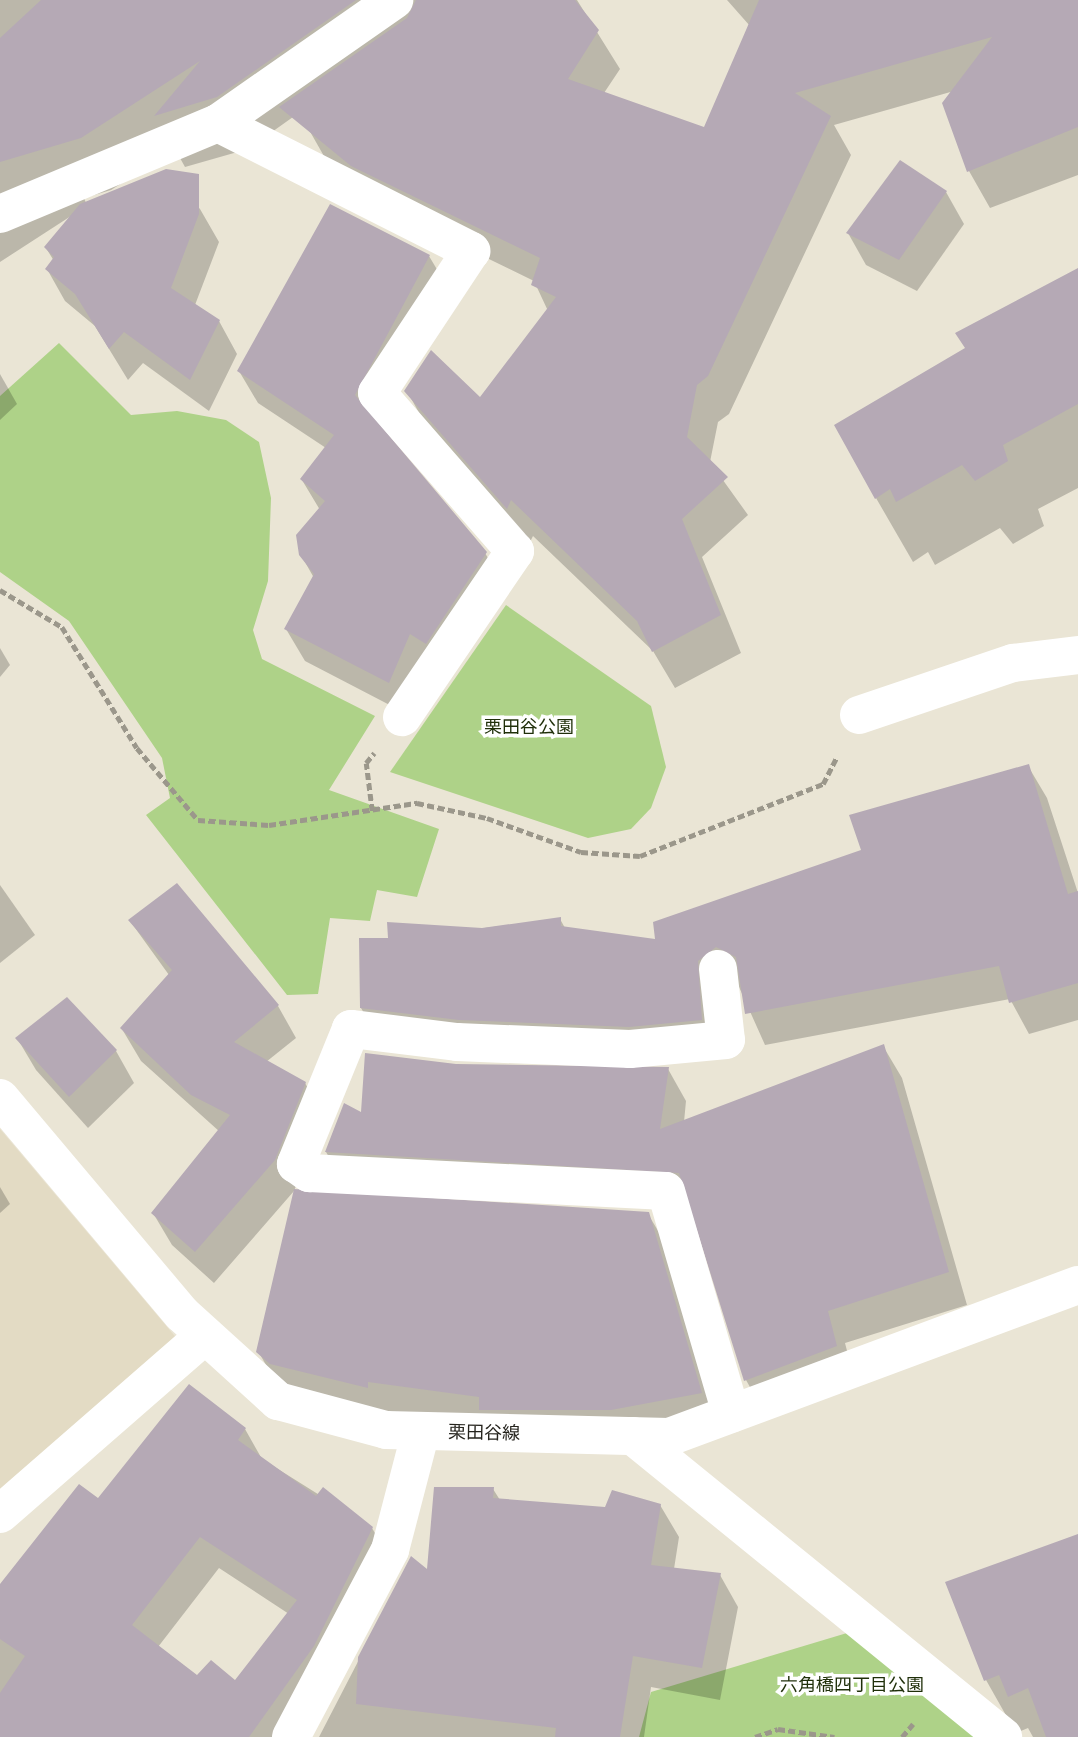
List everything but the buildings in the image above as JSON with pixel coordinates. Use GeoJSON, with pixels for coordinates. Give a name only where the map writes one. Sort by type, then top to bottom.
{"type":"FeatureCollection","features":[{"type":"Feature","properties":{"kind":"street"},"geometry":{"type":"LineString","coordinates":[[0,214],[218,123],[394,0]]}},
{"type":"Feature","properties":{"kind":"street"},"geometry":{"type":"LineString","coordinates":[[218,123],[471,251],[377,393],[515,551],[402,717]]}},
{"type":"Feature","properties":{"kind":"street"},"geometry":{"type":"LineString","coordinates":[[859,715],[1013,663],[1078,655]]}},
{"type":"Feature","properties":{"kind":"street"},"geometry":{"type":"LineString","coordinates":[[718,969],[726,1040],[630,1049],[457,1042],[351,1029],[296,1164],[309,1173],[666,1191],[731,1414]]}},
{"type":"Feature","properties":{"kind":"street","name":"栗田谷線"},"geometry":{"type":"LineString","coordinates":[[0,1098],[205,1335],[278,1401],[386,1430],[669,1437],[1078,1285]]}},
{"type":"Feature","properties":{"kind":"street"},"geometry":{"type":"LineString","coordinates":[[0,1514],[205,1335]]}},
{"type":"Feature","properties":{"kind":"street"},"geometry":{"type":"LineString","coordinates":[[291,1737],[390,1550],[421,1432]]}},
{"type":"Feature","properties":{"kind":"street"},"geometry":{"type":"LineString","coordinates":[[633,1436],[1003,1737]]}},
{"type":"Feature","properties":{"kind":"path"},"geometry":{"type":"LineString","coordinates":[[0,590],[62,627],[137,748],[198,820],[269,825],[417,803],[487,818],[581,852],[640,856],[823,784],[859,715]]}},
{"type":"Feature","properties":{"kind":"path"},"geometry":{"type":"LineString","coordinates":[[755,1737],[778,1729],[834,1737]]}},
{"type":"Feature","properties":{"kind":"shaded area"},"geometry":{"type":"Polygon","coordinates":[[[0,1129],[179,1341],[0,1497],[0,1129]]]}},
{"type":"Feature","properties":{"kind":"green space"},"geometry":{"type":"Polygon","coordinates":[[[59,343],[131,415],[177,411],[226,420],[259,442],[271,498],[268,581],[253,630],[262,659],[375,716],[329,790],[439,829],[417,897],[377,890],[370,921],[330,918],[318,994],[287,995],[146,815],[170,798],[162,758],[69,621],[0,572],[0,396],[59,343]]]}},
{"type":"Feature","properties":{"kind":"green space","name":"栗田谷公園"},"geometry":{"type":"Polygon","coordinates":[[[506,605],[651,706],[666,767],[651,808],[631,829],[588,838],[390,772],[506,605]]]}},
{"type":"Feature","properties":{"kind":"green space","name":"六角橋四丁目公園"},"geometry":{"type":"Polygon","coordinates":[[[867,1627],[1002,1737],[639,1737],[651,1692],[867,1627]]]}}]}
